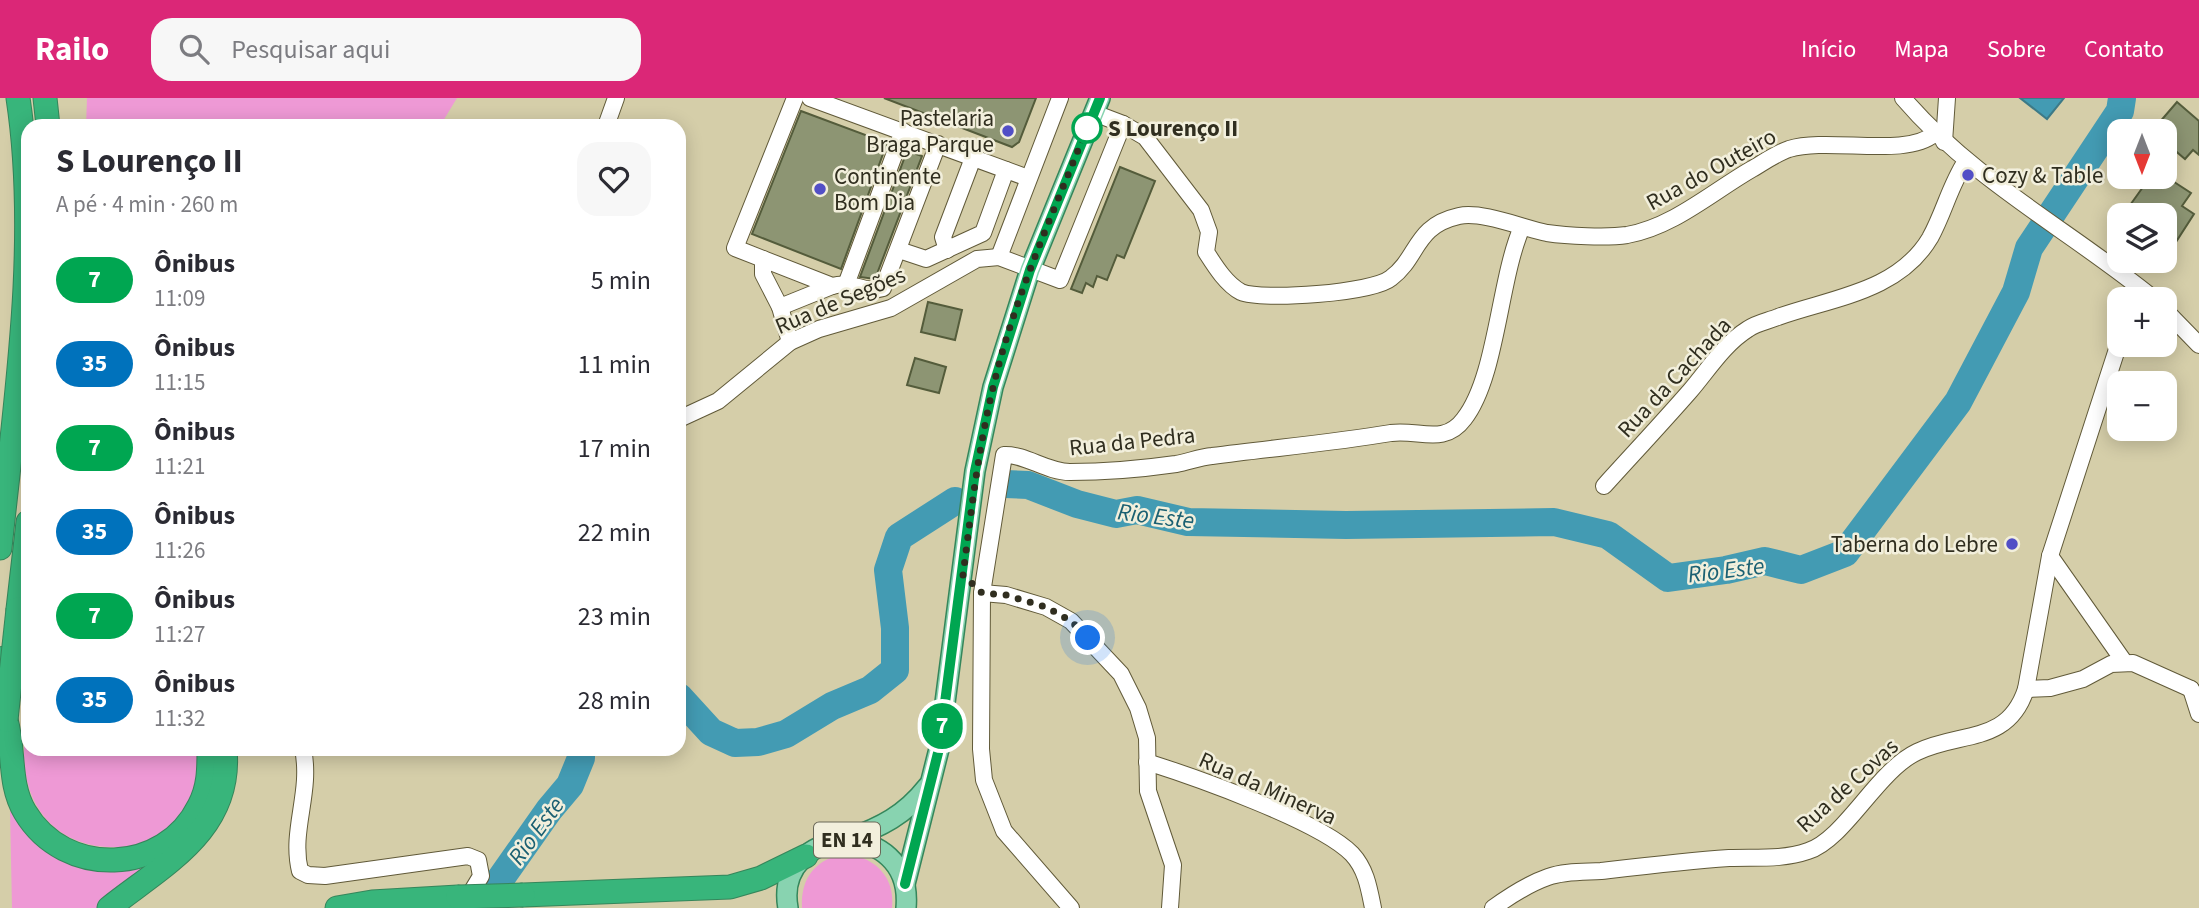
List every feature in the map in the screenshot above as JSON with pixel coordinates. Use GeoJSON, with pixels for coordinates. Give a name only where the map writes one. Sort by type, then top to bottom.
{"type":"FeatureCollection","features":[{"type":"Feature","properties":{"kind":"highway"},"geometry":{"type":"LineString","coordinates":[[18,98],[22,119]]}},
{"type":"Feature","properties":{"kind":"highway"},"geometry":{"type":"LineString","coordinates":[[45,98],[47,119]]}},
{"type":"Feature","properties":{"kind":"highway"},"geometry":{"type":"LineString","coordinates":[[0,416],[11,340],[21,301]]}},
{"type":"Feature","properties":{"kind":"highway"},"geometry":{"type":"LineString","coordinates":[[0,548],[20,374],[21,336]]}},
{"type":"Feature","properties":{"kind":"highway"},"geometry":{"type":"LineString","coordinates":[[0,749],[6,720],[21,583]]}},
{"type":"Feature","properties":{"kind":"highway"},"geometry":{"type":"LineString","coordinates":[[0,659],[21,654]]}},
{"type":"Feature","properties":{"kind":"highway"},"geometry":{"type":"LineString","coordinates":[[0,673],[21,669]]}},
{"type":"Feature","properties":{"kind":"highway"},"geometry":{"type":"LineString","coordinates":[[6,720],[13,744],[15,792],[25,813],[53,842],[71,853],[103,862],[141,857],[177,835],[189,822],[203,796],[209,756]]}},
{"type":"Feature","properties":{"kind":"highway"},"geometry":{"type":"LineString","coordinates":[[109,908],[181,854],[205,827],[219,799],[224,756]]}},
{"type":"Feature","properties":{"kind":"highway"},"geometry":{"type":"LineString","coordinates":[[337,908],[372,902],[460,903],[523,895],[730,887],[761,878],[806,856]]}},
{"type":"Feature","properties":{"kind":"main road","name":"EN 14"},"geometry":{"type":"LineString","coordinates":[[906,908],[905,884],[939,749],[975,471],[1000,361],[1030,270],[1097,105]]}},
{"type":"Feature","properties":{"kind":"main road","name":"EN 14"},"geometry":{"type":"LineString","coordinates":[[788,908],[789,882],[806,856],[828,843],[846,840],[887,824],[915,802],[930,784]]}},
{"type":"Feature","properties":{"kind":"main road","name":"EN 14"},"geometry":{"type":"LineString","coordinates":[[846,840],[865,843],[882,851],[892,860],[905,884]]}},
{"type":"Feature","properties":{"kind":"street"},"geometry":{"type":"LineString","coordinates":[[608,119],[616,98]]}},
{"type":"Feature","properties":{"kind":"street"},"geometry":{"type":"LineString","coordinates":[[795,98],[735,247],[840,284],[871,292],[883,288],[938,144]]}},
{"type":"Feature","properties":{"kind":"street"},"geometry":{"type":"LineString","coordinates":[[810,98],[1028,178]]}},
{"type":"Feature","properties":{"kind":"street"},"geometry":{"type":"LineString","coordinates":[[1060,98],[999,257],[1030,270],[1060,280],[1123,124]]}},
{"type":"Feature","properties":{"kind":"street"},"geometry":{"type":"LineString","coordinates":[[1903,98],[1939,138],[1966,161],[2132,287]]}},
{"type":"Feature","properties":{"kind":"street"},"geometry":{"type":"LineString","coordinates":[[1939,138],[1947,98]]}},
{"type":"Feature","properties":{"kind":"street","name":"Rua do Outeiro"},"geometry":{"type":"LineString","coordinates":[[1097,105],[1145,137],[1196,201],[1207,223],[1206,252],[1228,282],[1248,294],[1357,291],[1378,286],[1393,277],[1422,235],[1444,220],[1463,215],[1550,233],[1624,236],[1659,227],[1789,149],[1822,143],[1871,146],[1924,143],[1939,138]]}},
{"type":"Feature","properties":{"kind":"street"},"geometry":{"type":"LineString","coordinates":[[780,307],[840,284],[903,131]]}},
{"type":"Feature","properties":{"kind":"street"},"geometry":{"type":"LineString","coordinates":[[947,250],[943,237],[973,158]]}},
{"type":"Feature","properties":{"kind":"street","name":"Rua da Cachada"},"geometry":{"type":"LineString","coordinates":[[1604,486],[1720,354],[1749,328],[1793,312],[1847,298],[1880,283],[1909,262],[1929,238],[1952,183],[1966,161]]}},
{"type":"Feature","properties":{"kind":"street"},"geometry":{"type":"LineString","coordinates":[[899,250],[926,259],[983,233],[1006,170]]}},
{"type":"Feature","properties":{"kind":"street","name":"Rua da Pedra"},"geometry":{"type":"LineString","coordinates":[[982,593],[1004,455],[1014,454],[1030,463],[1066,472],[1113,470],[1177,463],[1209,456],[1320,445],[1407,431],[1432,436],[1448,434],[1471,408],[1478,392],[1522,227]]}},
{"type":"Feature","properties":{"kind":"street","name":"Rua de Segões"},"geometry":{"type":"LineString","coordinates":[[686,416],[718,401],[790,342],[818,329],[891,308],[977,259],[999,257]]}},
{"type":"Feature","properties":{"kind":"street"},"geometry":{"type":"LineString","coordinates":[[763,259],[763,274],[780,307],[790,342]]}},
{"type":"Feature","properties":{"kind":"street"},"geometry":{"type":"LineString","coordinates":[[2177,322],[2199,343]]}},
{"type":"Feature","properties":{"kind":"street","name":"Rua de Covas"},"geometry":{"type":"LineString","coordinates":[[1493,908],[1518,890],[1551,876],[1730,858],[1791,857],[1813,850],[1840,827],[1898,762],[1920,750],[1974,736],[2003,724],[2019,709],[2026,689],[2050,556],[2114,357]]}},
{"type":"Feature","properties":{"kind":"street"},"geometry":{"type":"LineString","coordinates":[[2050,556],[2125,663]]}},
{"type":"Feature","properties":{"kind":"street"},"geometry":{"type":"LineString","coordinates":[[963,575],[982,593],[1006,595],[1046,607],[1071,621],[1121,674],[1138,708],[1147,738],[1148,791],[1173,865],[1174,888],[1170,908]]}},
{"type":"Feature","properties":{"kind":"street"},"geometry":{"type":"LineString","coordinates":[[982,593],[981,749],[984,780],[1004,831],[1071,908]]}},
{"type":"Feature","properties":{"kind":"street"},"geometry":{"type":"LineString","coordinates":[[2026,689],[2050,688],[2083,679],[2111,664],[2133,663],[2195,684],[2199,714]]}},
{"type":"Feature","properties":{"kind":"street"},"geometry":{"type":"LineString","coordinates":[[305,756],[308,771],[296,843],[300,871],[308,875],[325,876],[468,856],[478,860],[481,876],[460,903]]}},
{"type":"Feature","properties":{"kind":"street","name":"Rua da Minerva"},"geometry":{"type":"LineString","coordinates":[[1147,762],[1228,791],[1323,835],[1352,854],[1368,879],[1373,908]]}},
{"type":"Feature","properties":{"kind":"shaded area"},"geometry":{"type":"Polygon","coordinates":[[[87,98],[457,98],[444,119],[86,119],[87,98]]]}},
{"type":"Feature","properties":{"kind":"shaded area"},"geometry":{"type":"Polygon","coordinates":[[[24,756],[204,756],[194,804],[185,821],[177,829],[143,844],[113,847],[87,844],[65,835],[47,820],[34,800],[26,777],[24,756]]]}},
{"type":"Feature","properties":{"kind":"shaded area"},"geometry":{"type":"Polygon","coordinates":[[[10,811],[33,841],[65,862],[117,871],[171,859],[99,908],[12,908],[10,811]]]}},
{"type":"Feature","properties":{"kind":"shaded area"},"geometry":{"type":"Polygon","coordinates":[[[848,854],[868,860],[882,872],[890,888],[892,908],[802,908],[804,887],[813,870],[827,859],[848,854]]]}},
{"type":"Feature","properties":{"kind":"water"},"geometry":{"type":"Polygon","coordinates":[[[2020,98],[2064,98],[2047,119],[2020,98]]]}},
{"type":"Feature","properties":{"kind":"building"},"geometry":{"type":"Polygon","coordinates":[[[884,98],[1036,98],[1019,142],[1012,147],[884,98]]]}},
{"type":"Feature","properties":{"kind":"building"},"geometry":{"type":"Polygon","coordinates":[[[2177,102],[2199,121],[2199,155],[2193,150],[2185,159],[2177,152],[2177,119],[2162,119],[2177,102]]]}},
{"type":"Feature","properties":{"kind":"building","name":"Continente Bom Dia"},"geometry":{"type":"Polygon","coordinates":[[[801,111],[887,143],[841,269],[752,234],[801,111]]]}},
{"type":"Feature","properties":{"kind":"building"},"geometry":{"type":"Polygon","coordinates":[[[907,151],[922,156],[875,279],[860,277],[907,151]]]}},
{"type":"Feature","properties":{"kind":"building"},"geometry":{"type":"Polygon","coordinates":[[[1120,167],[1155,181],[1124,258],[1117,255],[1107,280],[1097,276],[1093,287],[1086,283],[1082,293],[1071,289],[1120,167]]]}},
{"type":"Feature","properties":{"kind":"building"},"geometry":{"type":"Polygon","coordinates":[[[2177,184],[2191,193],[2182,206],[2194,214],[2177,240],[2177,203],[2132,203],[2142,189],[2177,189],[2177,184]]]}},
{"type":"Feature","properties":{"kind":"building"},"geometry":{"type":"Polygon","coordinates":[[[928,302],[962,310],[955,340],[921,332],[928,302]]]}},
{"type":"Feature","properties":{"kind":"building"},"geometry":{"type":"Polygon","coordinates":[[[915,358],[946,367],[939,393],[907,385],[915,358]]]}},
{"type":"Feature","properties":{"kind":"waterway","name":"Rio Este"},"geometry":{"type":"LineString","coordinates":[[1005,484],[1028,485],[1077,504],[1116,514],[1137,510],[1188,522],[1346,525],[1554,522],[1608,535],[1668,578],[1726,570],[1765,561],[1801,570],[1845,553],[1958,402],[2016,292],[2029,248],[2120,111],[2122,98]]}},
{"type":"Feature","properties":{"kind":"waterway","name":"Rio Este"},"geometry":{"type":"LineString","coordinates":[[686,705],[711,732],[735,743],[758,742],[786,734],[832,706],[870,690],[895,670],[895,628],[888,570],[899,537],[955,501]]}},
{"type":"Feature","properties":{"kind":"waterway","name":"Rio Este"},"geometry":{"type":"LineString","coordinates":[[480,908],[549,810],[570,785],[581,756]]}},
{"type":"Feature","properties":{"kind":"bus line","name":"7"},"geometry":{"type":"LineString","coordinates":[[905,884],[939,749],[975,471],[993,387],[1014,313],[1100,98]]}},
{"type":"Feature","properties":{"kind":"place","name":"S Lourenço II"},"geometry":{"type":"Point","coordinates":[1087,128]}},
{"type":"Feature","properties":{"kind":"place","name":"Pastelaria Braga Parque"},"geometry":{"type":"Point","coordinates":[1008,131]}},
{"type":"Feature","properties":{"kind":"place","name":"Cozy & Table"},"geometry":{"type":"Point","coordinates":[1968,175]}},
{"type":"Feature","properties":{"kind":"place","name":"Continente Bom Dia"},"geometry":{"type":"Point","coordinates":[820,189]}},
{"type":"Feature","properties":{"kind":"place","name":"Taberna do Lebre"},"geometry":{"type":"Point","coordinates":[2012,544]}},
{"type":"Feature","properties":{"kind":"route"},"geometry":{"type":"LineString","coordinates":[[1087,128],[1030,270],[1000,361],[975,471],[963,575],[982,593],[1006,595],[1046,607],[1071,621],[1088,638]]}}]}
